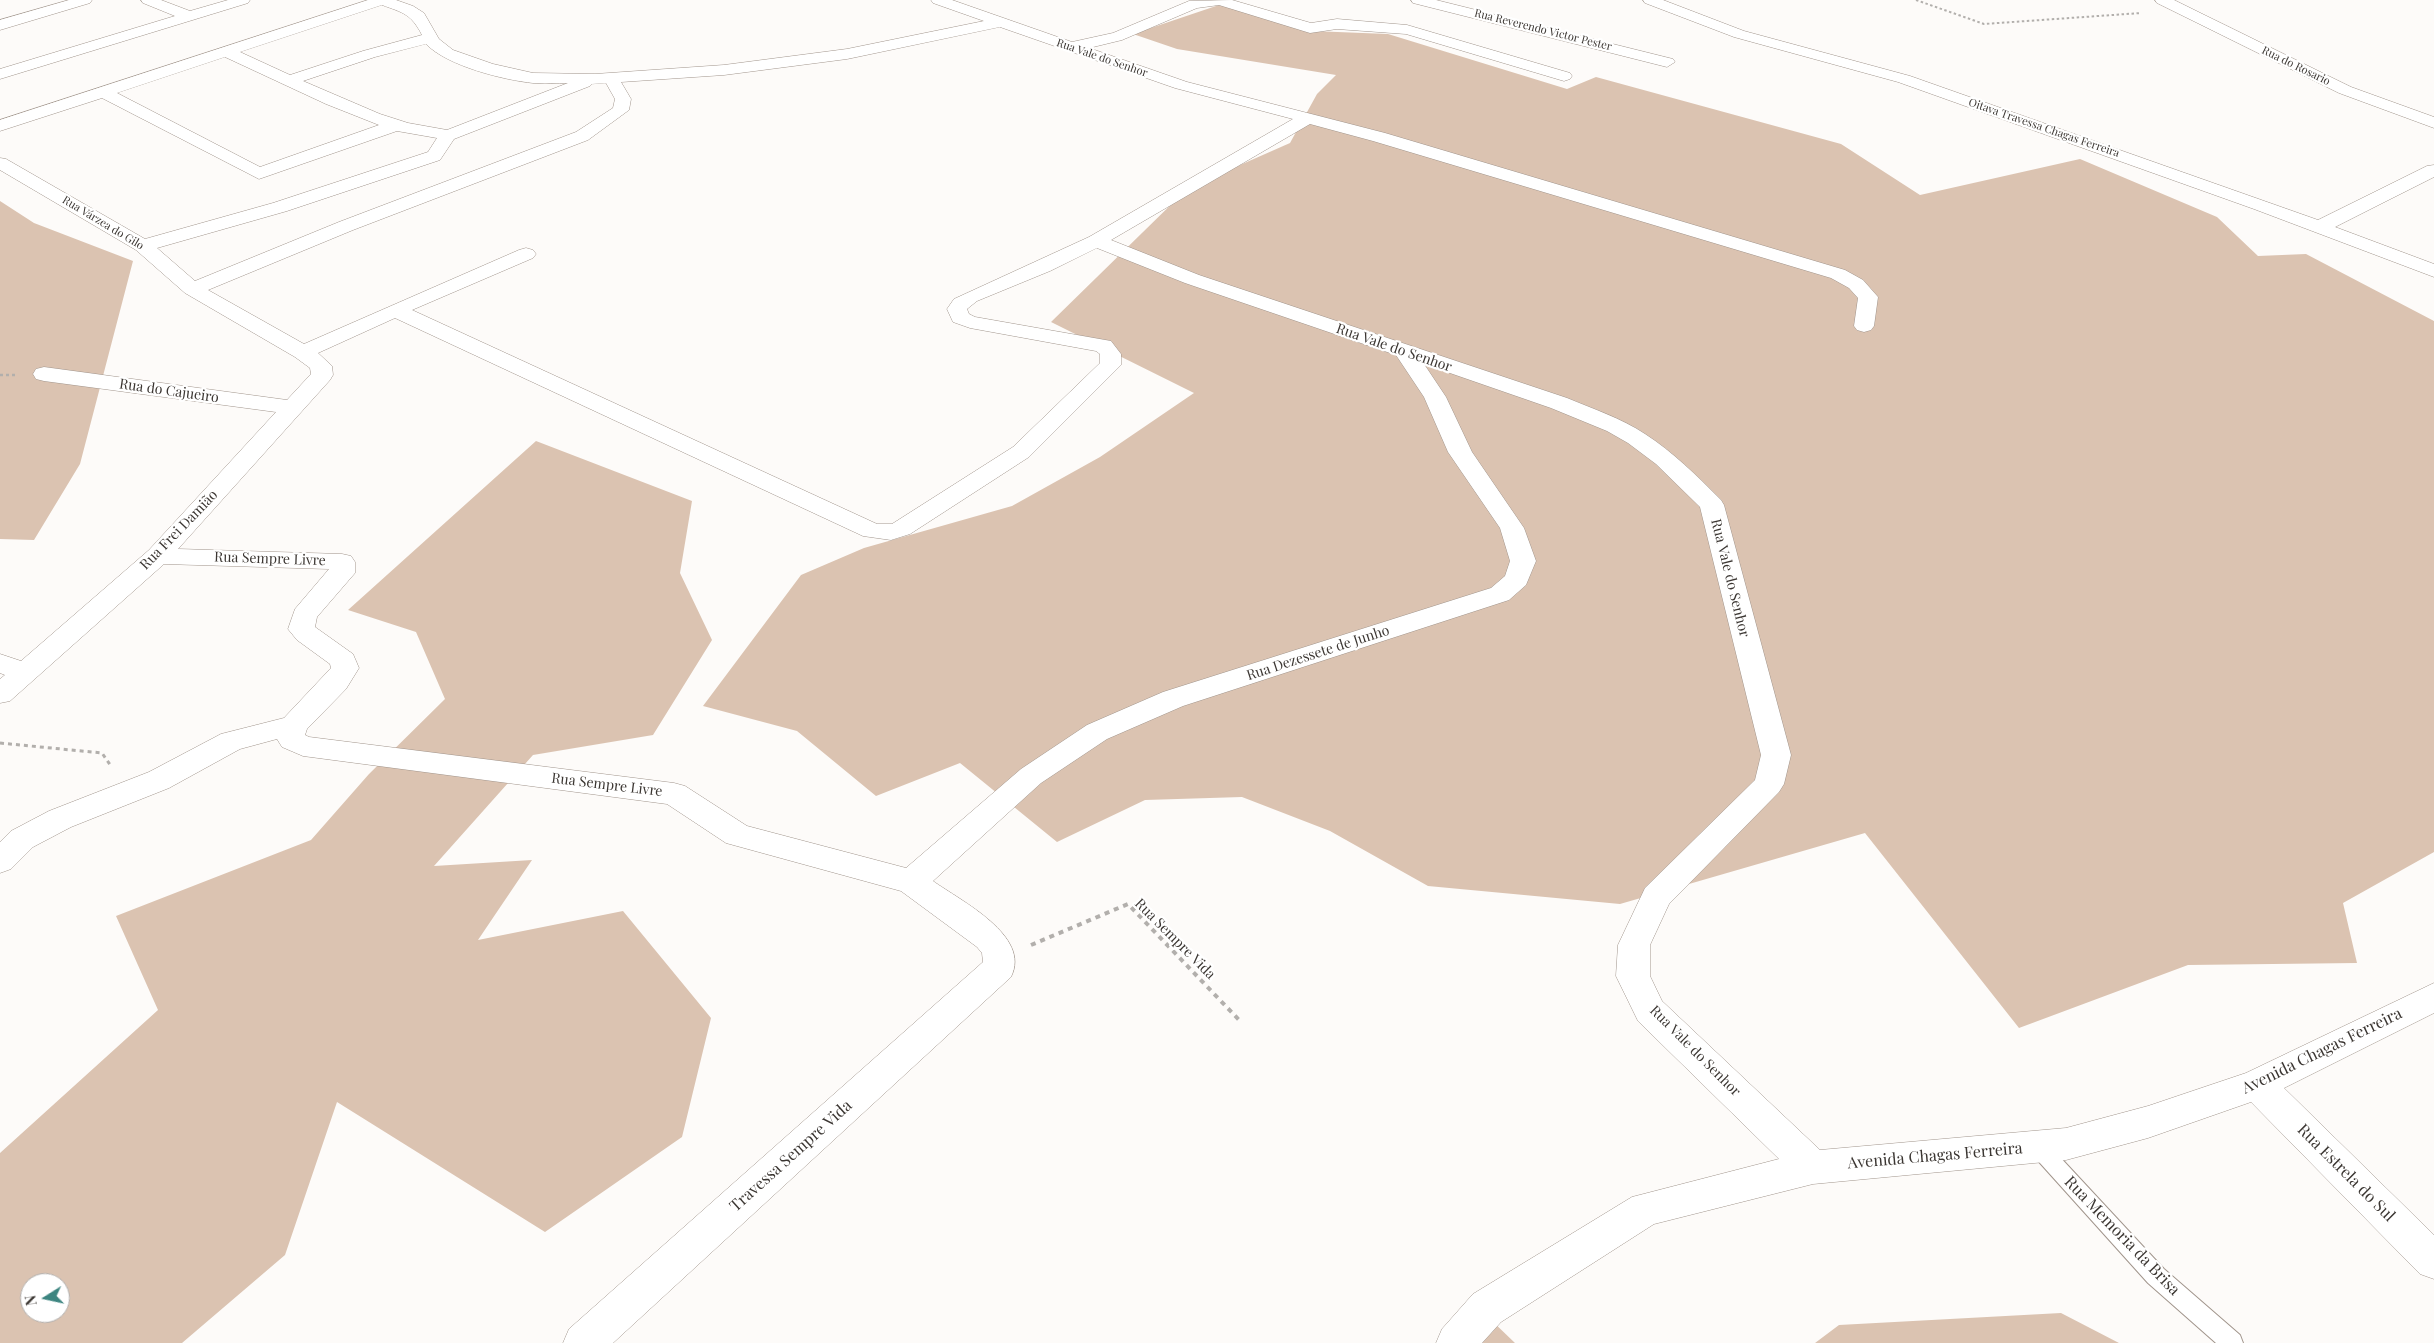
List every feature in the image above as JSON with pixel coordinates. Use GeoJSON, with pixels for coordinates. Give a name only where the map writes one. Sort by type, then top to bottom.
{"type":"FeatureCollection","features":[{"type":"Feature","properties":{"kind":"street"},"geometry":{"type":"LineString","coordinates":[[0,25],[85,0]]}},
{"type":"Feature","properties":{"kind":"street"},"geometry":{"type":"LineString","coordinates":[[148,0],[188,16]]}},
{"type":"Feature","properties":{"kind":"street"},"geometry":{"type":"LineString","coordinates":[[0,74],[243,0]]}},
{"type":"Feature","properties":{"kind":"street"},"geometry":{"type":"LineString","coordinates":[[0,126],[383,0],[408,9],[419,16],[430,38],[447,53],[507,73],[533,78],[603,78],[724,70],[822,58],[882,48],[1001,22]]}},
{"type":"Feature","properties":{"kind":"street","name":"Rua Vale do Senhor"},"geometry":{"type":"LineString","coordinates":[[938,0],[1181,85],[1378,137],[1838,274],[1856,284],[1868,298],[1864,326]]}},
{"type":"Feature","properties":{"kind":"street","name":"Rua Reverendo Victor Pester"},"geometry":{"type":"LineString","coordinates":[[1418,0],[1667,62]]}},
{"type":"Feature","properties":{"kind":"street","name":"Oitava Travessa Chagas Ferreira"},"geometry":{"type":"LineString","coordinates":[[1650,0],[1698,20],[1739,34],[1904,79],[2320,227],[2434,271]]}},
{"type":"Feature","properties":{"kind":"street","name":"Rua do Rosario"},"geometry":{"type":"LineString","coordinates":[[2162,0],[2345,90],[2434,123]]}},
{"type":"Feature","properties":{"kind":"street"},"geometry":{"type":"LineString","coordinates":[[1069,46],[1117,36],[1194,4],[1220,1],[1310,28],[1337,24],[1407,30],[1564,76]]}},
{"type":"Feature","properties":{"kind":"street"},"geometry":{"type":"LineString","coordinates":[[291,80],[369,54],[430,38]]}},
{"type":"Feature","properties":{"kind":"street"},"geometry":{"type":"LineString","coordinates":[[227,52],[291,80],[313,92],[396,126],[448,135],[603,78]]}},
{"type":"Feature","properties":{"kind":"street"},"geometry":{"type":"LineString","coordinates":[[192,289],[346,226],[582,136],[621,110],[623,99],[603,78]]}},
{"type":"Feature","properties":{"kind":"street"},"geometry":{"type":"LineString","coordinates":[[103,92],[259,174],[396,126]]}},
{"type":"Feature","properties":{"kind":"street"},"geometry":{"type":"LineString","coordinates":[[395,310],[872,531],[891,532],[916,521],[1021,452],[1110,365],[1113,357],[1103,346],[970,322],[960,318],[957,310],[961,303],[970,297],[1043,267],[1096,241],[1306,119]]}},
{"type":"Feature","properties":{"kind":"street"},"geometry":{"type":"LineString","coordinates":[[143,246],[280,207],[434,156],[448,135]]}},
{"type":"Feature","properties":{"kind":"street","name":"Rua Várzea do Gilo"},"geometry":{"type":"LineString","coordinates":[[0,163],[143,246],[192,289],[303,352]]}},
{"type":"Feature","properties":{"kind":"street"},"geometry":{"type":"LineString","coordinates":[[2320,227],[2433,170]]}},
{"type":"Feature","properties":{"kind":"street","name":"Rua Vale do Senhor"},"geometry":{"type":"LineString","coordinates":[[1096,241],[1192,279],[1559,403],[1609,424],[1646,444],[1684,476],[1712,505],[1776,755],[1769,784],[1656,897],[1634,945],[1634,976],[1650,1011],[1814,1167]]}},
{"type":"Feature","properties":{"kind":"street"},"geometry":{"type":"LineString","coordinates":[[303,352],[526,254]]}},
{"type":"Feature","properties":{"kind":"street","name":"Rua Frei Damião"},"geometry":{"type":"LineString","coordinates":[[0,694],[158,556],[294,408],[322,375],[321,366],[303,352]]}},
{"type":"Feature","properties":{"kind":"street","name":"Rua Dezessete de Junho"},"geometry":{"type":"LineString","coordinates":[[912,882],[1031,776],[1097,732],[1173,700],[1500,594],[1518,579],[1523,561],[1512,528],[1460,452],[1435,397],[1405,352]]}},
{"type":"Feature","properties":{"kind":"street","name":"Rua do Cajueiro"},"geometry":{"type":"LineString","coordinates":[[44,374],[294,408]]}},
{"type":"Feature","properties":{"kind":"street","name":"Rua Sempre Livre"},"geometry":{"type":"LineString","coordinates":[[158,556],[342,562],[342,573],[304,615],[301,624],[301,629],[306,634],[343,660],[345,668],[336,682],[294,725],[291,735],[292,740],[303,746],[674,794],[737,835],[912,882],[989,938],[997,948],[1000,963]]}},
{"type":"Feature","properties":{"kind":"street"},"geometry":{"type":"LineString","coordinates":[[0,663],[26,672]]}},
{"type":"Feature","properties":{"kind":"street"},"geometry":{"type":"LineString","coordinates":[[0,861],[22,839],[60,819],[159,780],[231,741],[294,725]]}},
{"type":"Feature","properties":{"kind":"street","name":"Travessa Sempre Vida"},"geometry":{"type":"LineString","coordinates":[[583,1343],[1000,963]]}},
{"type":"Feature","properties":{"kind":"street","name":"Avenida Chagas Ferreira"},"geometry":{"type":"LineString","coordinates":[[1456,1343],[1487,1308],[1645,1209],[1814,1167],[2066,1144],[2148,1122],[2257,1085],[2434,997]]}},
{"type":"Feature","properties":{"kind":"street","name":"Rua Estrela do Sul"},"geometry":{"type":"LineString","coordinates":[[2257,1085],[2434,1261]]}},
{"type":"Feature","properties":{"kind":"lane","name":"Rua Memoria da Brisa"},"geometry":{"type":"LineString","coordinates":[[2038,1147],[2156,1276],[2232,1343]]}},
{"type":"Feature","properties":{"kind":"path"},"geometry":{"type":"LineString","coordinates":[[1916,0],[1984,24],[2184,11]]}},
{"type":"Feature","properties":{"kind":"path"},"geometry":{"type":"LineString","coordinates":[[0,743],[102,753],[129,791]]}},
{"type":"Feature","properties":{"kind":"path","name":"Rua Sempre Vida"},"geometry":{"type":"LineString","coordinates":[[1000,963],[1128,904],[1241,1022]]}},
{"type":"Feature","properties":{"kind":"shaded area"},"geometry":{"type":"Polygon","coordinates":[[[1219,5],[1312,31],[1388,34],[1567,89],[1596,77],[1841,144],[1920,195],[2080,159],[2217,217],[2258,256],[2306,254],[2434,321],[2434,852],[2343,903],[2357,963],[2188,965],[2019,1028],[1865,833],[1620,904],[1428,886],[1330,831],[1242,797],[1145,800],[1057,842],[960,763],[876,796],[797,731],[703,706],[801,575],[864,548],[1012,506],[1100,457],[1194,393],[1051,322],[1188,188],[1290,143],[1317,94],[1336,75],[1177,49],[1133,34],[1219,5]]]}},
{"type":"Feature","properties":{"kind":"shaded area"},"geometry":{"type":"Polygon","coordinates":[[[0,201],[34,223],[133,261],[80,464],[34,540],[0,539],[0,201]]]}},
{"type":"Feature","properties":{"kind":"shaded area"},"geometry":{"type":"Polygon","coordinates":[[[536,441],[692,501],[680,573],[712,640],[653,735],[533,755],[434,866],[532,860],[478,940],[623,911],[711,1018],[682,1137],[545,1232],[337,1102],[285,1255],[182,1343],[0,1343],[0,1153],[158,1010],[116,916],[311,840],[369,774],[445,699],[416,632],[348,610],[536,441]]]}},
{"type":"Feature","properties":{"kind":"shaded area"},"geometry":{"type":"Polygon","coordinates":[[[2061,1313],[2119,1343],[1815,1343],[1839,1325],[2061,1313]]]}},
{"type":"Feature","properties":{"kind":"shaded area"},"geometry":{"type":"Polygon","coordinates":[[[1488,1317],[1515,1343],[1473,1343],[1488,1317]]]}}]}
